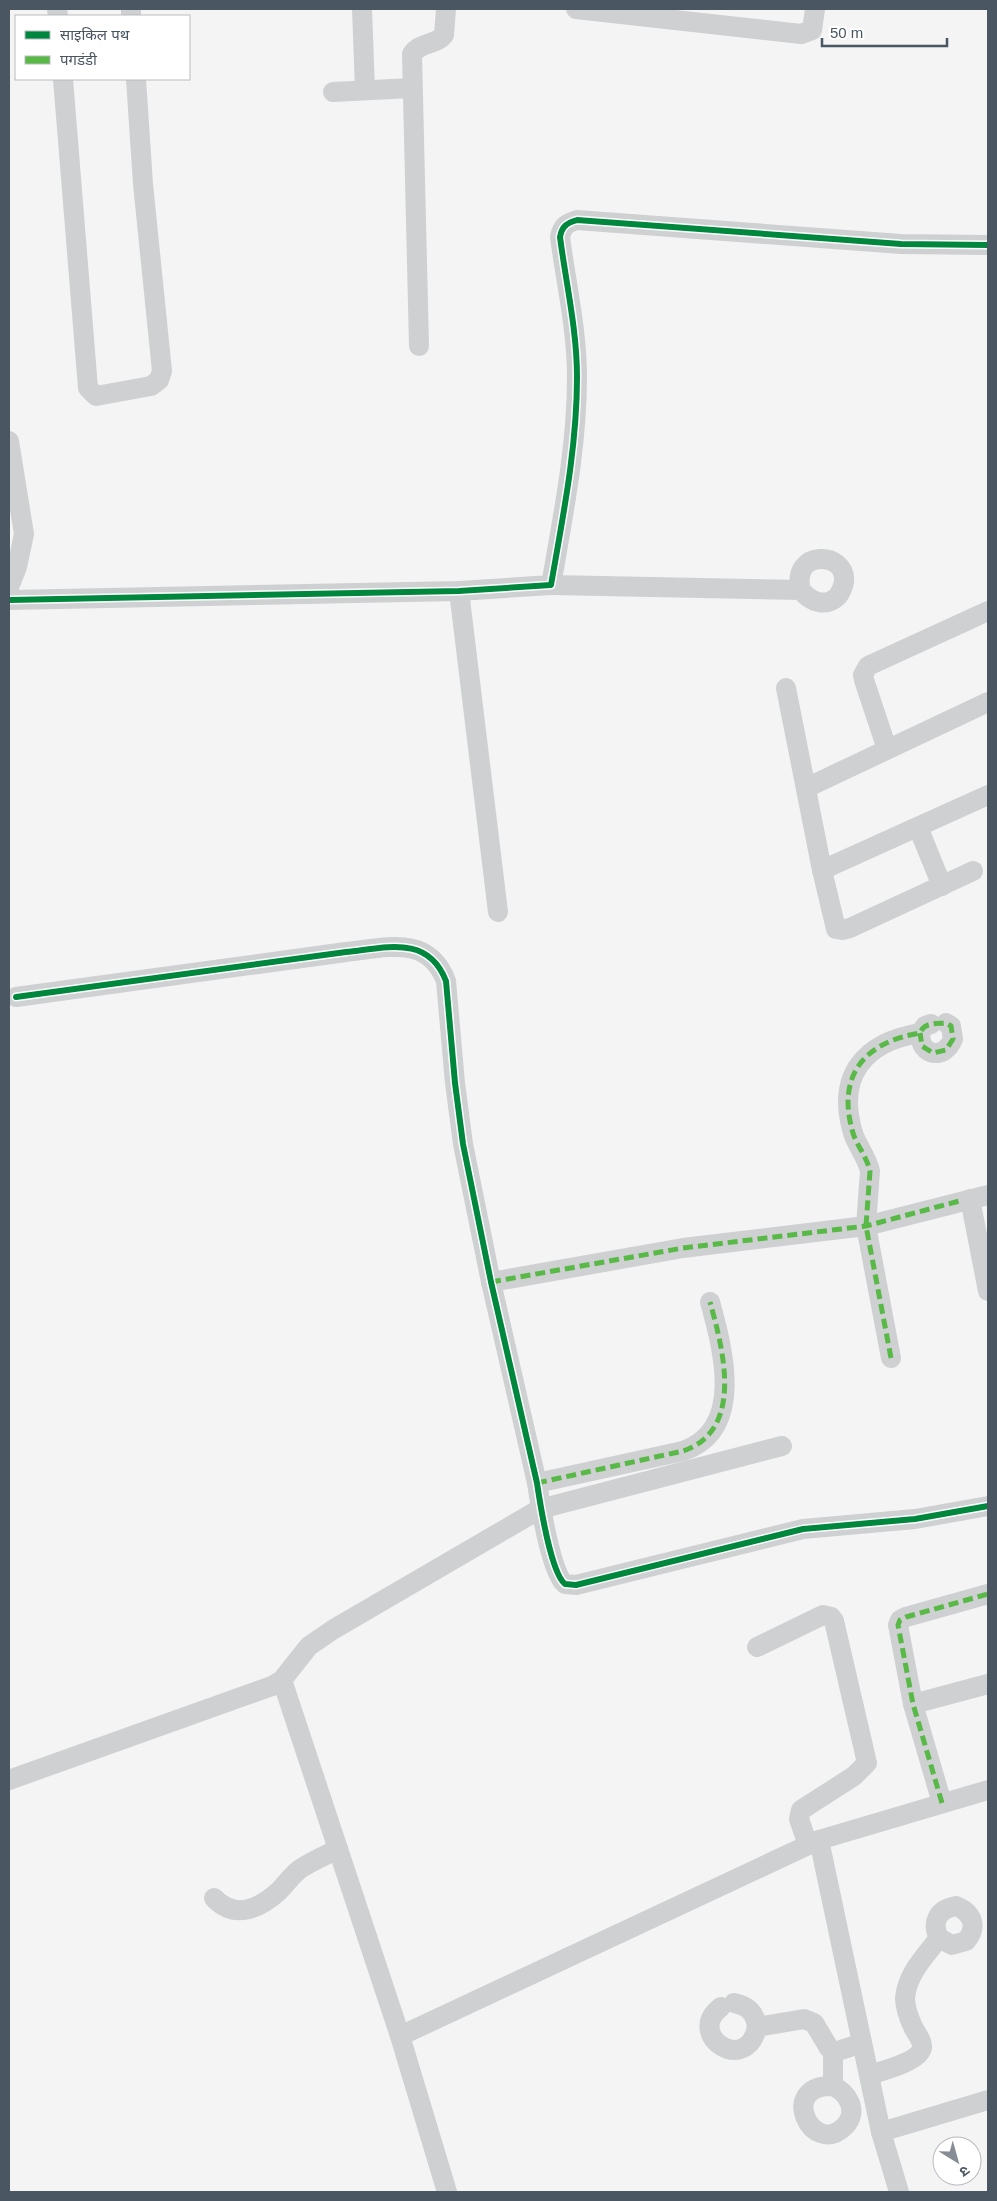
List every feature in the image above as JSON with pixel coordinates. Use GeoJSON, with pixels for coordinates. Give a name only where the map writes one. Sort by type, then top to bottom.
{"type":"FeatureCollection","features":[{"type":"Feature","properties":{"kind":"street"},"geometry":{"type":"LineString","coordinates":[[362,9],[366,90]]}},
{"type":"Feature","properties":{"kind":"street"},"geometry":{"type":"LineString","coordinates":[[420,346],[412,54],[420,46],[438,40],[444,35],[446,9]]}},
{"type":"Feature","properties":{"kind":"street"},"geometry":{"type":"LineString","coordinates":[[576,9],[801,34],[812,30],[814,9]]}},
{"type":"Feature","properties":{"kind":"street"},"geometry":{"type":"LineString","coordinates":[[63,80],[88,388],[96,396],[151,386],[160,380],[162,371],[143,184],[136,80]]}},
{"type":"Feature","properties":{"kind":"street"},"geometry":{"type":"LineString","coordinates":[[334,92],[412,88]]}},
{"type":"Feature","properties":{"kind":"street"},"geometry":{"type":"LineString","coordinates":[[551,585],[572,459],[577,376],[560,237],[561,231],[566,224],[577,220],[901,244],[988,245]]}},
{"type":"Feature","properties":{"kind":"street"},"geometry":{"type":"LineString","coordinates":[[9,441],[24,534],[17,567],[9,587]]}},
{"type":"Feature","properties":{"kind":"street"},"geometry":{"type":"LineString","coordinates":[[9,600],[459,591],[551,585],[802,590]]}},
{"type":"Feature","properties":{"kind":"street"},"geometry":{"type":"LineString","coordinates":[[459,591],[498,912]]}},
{"type":"Feature","properties":{"kind":"street"},"geometry":{"type":"LineString","coordinates":[[887,750],[864,680],[868,666],[988,611]]}},
{"type":"Feature","properties":{"kind":"street"},"geometry":{"type":"LineString","coordinates":[[786,688],[833,923],[839,931],[973,871]]}},
{"type":"Feature","properties":{"kind":"street"},"geometry":{"type":"LineString","coordinates":[[806,788],[988,702]]}},
{"type":"Feature","properties":{"kind":"street"},"geometry":{"type":"LineString","coordinates":[[822,870],[988,795]]}},
{"type":"Feature","properties":{"kind":"street"},"geometry":{"type":"LineString","coordinates":[[918,826],[942,886]]}},
{"type":"Feature","properties":{"kind":"street"},"geometry":{"type":"LineString","coordinates":[[16,997],[346,952],[398,947],[421,950],[428,954],[443,971],[446,981],[458,1114],[491,1282],[537,1483],[540,1509],[557,1572],[562,1582],[570,1586],[803,1529],[915,1519],[988,1506]]}},
{"type":"Feature","properties":{"kind":"street"},"geometry":{"type":"LineString","coordinates":[[891,1358],[866,1226],[870,1171],[868,1162],[854,1135],[848,1106],[849,1089],[854,1073],[859,1065],[885,1042],[932,1027]]}},
{"type":"Feature","properties":{"kind":"street"},"geometry":{"type":"LineString","coordinates":[[491,1282],[683,1248],[866,1226],[979,1197],[988,1291]]}},
{"type":"Feature","properties":{"kind":"street"},"geometry":{"type":"LineString","coordinates":[[537,1483],[683,1451],[701,1444],[708,1437],[718,1422],[720,1415],[725,1366],[710,1302]]}},
{"type":"Feature","properties":{"kind":"street"},"geometry":{"type":"LineString","coordinates":[[9,1780],[272,1686],[282,1680],[309,1646],[334,1629],[540,1509],[782,1446]]}},
{"type":"Feature","properties":{"kind":"street"},"geometry":{"type":"LineString","coordinates":[[942,1803],[913,1704],[898,1625],[900,1620],[953,1602],[988,1594]]}},
{"type":"Feature","properties":{"kind":"street"},"geometry":{"type":"LineString","coordinates":[[757,1647],[823,1615],[831,1617],[836,1629],[867,1763],[854,1776],[801,1810],[800,1819],[813,1843],[862,2043],[881,2132],[899,2192]]}},
{"type":"Feature","properties":{"kind":"street"},"geometry":{"type":"LineString","coordinates":[[282,1680],[400,2036],[447,2192]]}},
{"type":"Feature","properties":{"kind":"street"},"geometry":{"type":"LineString","coordinates":[[913,1704],[988,1684]]}},
{"type":"Feature","properties":{"kind":"street"},"geometry":{"type":"LineString","coordinates":[[400,2036],[813,1843],[988,1790]]}},
{"type":"Feature","properties":{"kind":"street"},"geometry":{"type":"LineString","coordinates":[[214,1898],[229,1909],[240,1911],[251,1908],[278,1892],[302,1868],[338,1849]]}},
{"type":"Feature","properties":{"kind":"street"},"geometry":{"type":"LineString","coordinates":[[869,2075],[911,2060],[920,2052],[921,2042],[906,2009],[905,1999],[912,1974],[938,1938]]}},
{"type":"Feature","properties":{"kind":"street"},"geometry":{"type":"LineString","coordinates":[[727,2005],[743,2005],[756,2018],[757,2027],[755,2036],[750,2043],[742,2048],[733,2050],[724,2048],[716,2043],[711,2035],[710,2026],[712,2017],[727,2005]]}},
{"type":"Feature","properties":{"kind":"street"},"geometry":{"type":"LineString","coordinates":[[757,2027],[810,2020],[818,2026],[832,2051],[833,2086]]}},
{"type":"Feature","properties":{"kind":"street"},"geometry":{"type":"LineString","coordinates":[[832,2051],[838,2052],[862,2043]]}},
{"type":"Feature","properties":{"kind":"street"},"geometry":{"type":"LineString","coordinates":[[881,2132],[988,2100]]}},
{"type":"Feature","properties":{"kind":"marked path"},"geometry":{"type":"LineString","coordinates":[[891,1358],[866,1226],[870,1171],[853,1133],[848,1095],[852,1079],[859,1065],[884,1044],[920,1033],[927,1025],[946,1023],[951,1026],[953,1039],[946,1050],[933,1053],[922,1046],[920,1033]]}},
{"type":"Feature","properties":{"kind":"marked path"},"geometry":{"type":"LineString","coordinates":[[491,1282],[683,1248],[866,1226],[963,1200]]}},
{"type":"Feature","properties":{"kind":"marked path"},"geometry":{"type":"LineString","coordinates":[[537,1483],[683,1451],[702,1440],[715,1425],[722,1407],[725,1386],[724,1364],[710,1302]]}},
{"type":"Feature","properties":{"kind":"marked path"},"geometry":{"type":"LineString","coordinates":[[942,1803],[913,1704],[898,1625],[900,1620],[906,1617],[988,1594]]}},
{"type":"Feature","properties":{"kind":"cycle path"},"geometry":{"type":"LineString","coordinates":[[9,600],[459,591],[551,585],[575,429],[577,359],[560,237],[562,230],[570,222],[577,220],[901,244],[988,245]]}},
{"type":"Feature","properties":{"kind":"cycle path"},"geometry":{"type":"LineString","coordinates":[[16,997],[376,948],[404,947],[417,950],[428,956],[438,966],[446,981],[455,1083],[463,1144],[491,1282],[537,1483],[547,1537],[555,1566],[565,1584],[576,1585],[803,1529],[915,1519],[988,1506]]}}]}
